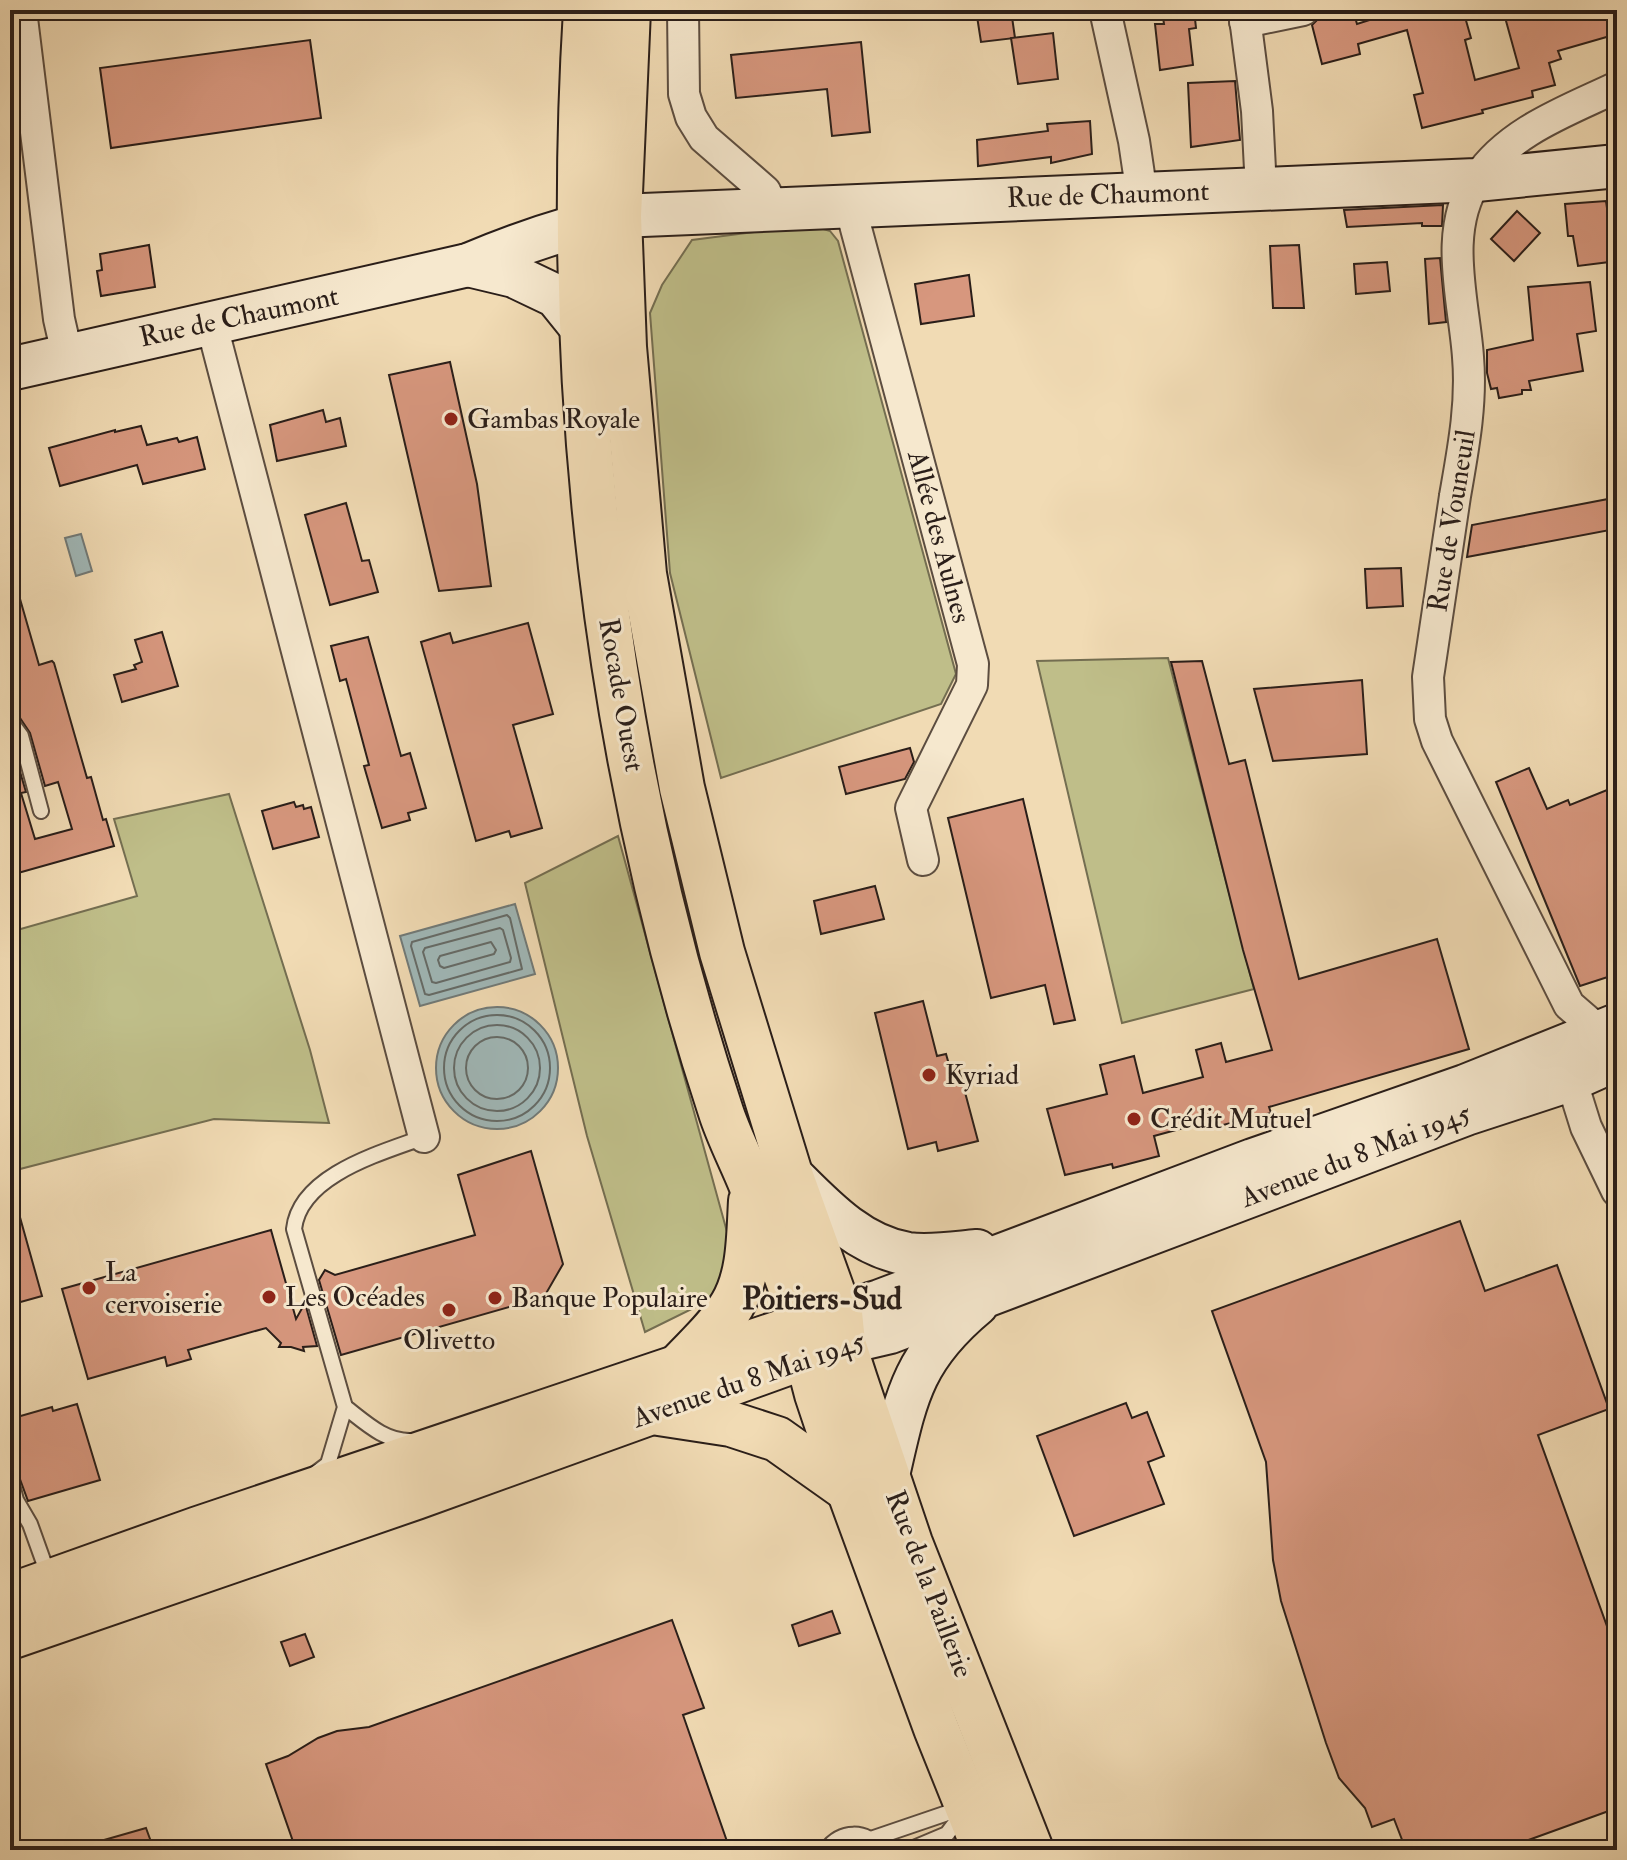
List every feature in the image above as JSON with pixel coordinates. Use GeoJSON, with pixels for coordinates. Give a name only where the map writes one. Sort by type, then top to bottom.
{"type":"FeatureCollection","features":[{"type":"Feature","properties":{"kind":"main road","name":"Rocade Ouest"},"geometry":{"type":"LineString","coordinates":[[586,10],[580,104],[632,461],[644,574],[663,687],[682,788],[722,952],[771,1180],[825,1333]]}},
{"type":"Feature","properties":{"kind":"main road","name":"Rocade Ouest"},"geometry":{"type":"LineString","coordinates":[[628,10],[600,237],[581,327],[590,467],[602,581],[640,803],[697,1034],[721,1113],[771,1180]]}},
{"type":"Feature","properties":{"kind":"main road","name":"Rue de Chaumont"},"geometry":{"type":"LineString","coordinates":[[10,369],[468,265],[533,238],[600,237],[637,247],[756,210],[1476,180],[1617,166]]}},
{"type":"Feature","properties":{"kind":"main road"},"geometry":{"type":"LineString","coordinates":[[468,265],[514,276],[556,296],[581,327]]}},
{"type":"Feature","properties":{"kind":"main road","name":"Avenue du 8 Mai 1945"},"geometry":{"type":"LineString","coordinates":[[10,1596],[57,1601],[654,1413],[825,1333],[880,1301],[1266,1155],[1465,1086],[1596,1047]]}},
{"type":"Feature","properties":{"kind":"main road","name":"Avenue du 8 Mai 1945"},"geometry":{"type":"LineString","coordinates":[[10,1637],[57,1601],[198,1529],[681,1364],[825,1333],[890,1332],[1385,1147],[1466,1114],[1596,1047]]}},
{"type":"Feature","properties":{"kind":"main road"},"geometry":{"type":"LineString","coordinates":[[681,1364],[721,1319],[741,1286],[749,1247],[771,1180],[866,1240],[887,1249],[928,1255],[1026,1246]]}},
{"type":"Feature","properties":{"kind":"main road"},"geometry":{"type":"LineString","coordinates":[[654,1413],[731,1424],[777,1439],[868,1482],[917,1374],[949,1327],[991,1293]]}},
{"type":"Feature","properties":{"kind":"main road","name":"Rue de la Paillerie"},"geometry":{"type":"LineString","coordinates":[[825,1333],[811,1371],[868,1482],[910,1543],[1031,1850]]}},
{"type":"Feature","properties":{"kind":"main road","name":"Rue de la Paillerie"},"geometry":{"type":"LineString","coordinates":[[868,1482],[967,1807],[985,1850]]}},
{"type":"Feature","properties":{"kind":"main road"},"geometry":{"type":"LineString","coordinates":[[1000,1771],[967,1807],[998,1830],[1012,1850]]}},
{"type":"Feature","properties":{"kind":"street"},"geometry":{"type":"LineString","coordinates":[[21,10],[59,319],[67,354]]}},
{"type":"Feature","properties":{"kind":"street"},"geometry":{"type":"LineString","coordinates":[[683,10],[684,94],[691,117],[704,138],[765,191],[756,210]]}},
{"type":"Feature","properties":{"kind":"street"},"geometry":{"type":"LineString","coordinates":[[1105,10],[1134,141],[1142,195]]}},
{"type":"Feature","properties":{"kind":"street"},"geometry":{"type":"LineString","coordinates":[[1261,189],[1257,111],[1244,16],[1303,10]]}},
{"type":"Feature","properties":{"kind":"street","name":"Rue de Vouneuil"},"geometry":{"type":"LineString","coordinates":[[1617,87],[1523,133],[1500,151],[1476,180],[1463,210],[1456,245],[1468,357],[1469,407],[1428,677],[1430,719],[1437,741],[1596,1047],[1586,1127],[1617,1191]]}},
{"type":"Feature","properties":{"kind":"street","name":"Allée des Aulnes"},"geometry":{"type":"LineString","coordinates":[[850,206],[973,664],[972,685],[911,808],[923,860]]}},
{"type":"Feature","properties":{"kind":"street"},"geometry":{"type":"LineString","coordinates":[[211,322],[424,1137]]}},
{"type":"Feature","properties":{"kind":"lane"},"geometry":{"type":"LineString","coordinates":[[10,721],[21,736],[41,811]]}},
{"type":"Feature","properties":{"kind":"lane"},"geometry":{"type":"LineString","coordinates":[[198,1529],[318,1473],[328,1464],[345,1407],[294,1229],[296,1217],[317,1189],[338,1172],[424,1137]]}},
{"type":"Feature","properties":{"kind":"lane"},"geometry":{"type":"LineString","coordinates":[[345,1407],[381,1435],[408,1441],[524,1418]]}},
{"type":"Feature","properties":{"kind":"lane"},"geometry":{"type":"LineString","coordinates":[[10,1477],[16,1500],[30,1524],[57,1601]]}},
{"type":"Feature","properties":{"kind":"lane"},"geometry":{"type":"LineString","coordinates":[[826,1850],[843,1835],[853,1834],[876,1845],[967,1807]]}},
{"type":"Feature","properties":{"kind":"lane"},"geometry":{"type":"LineString","coordinates":[[909,1850],[947,1834],[967,1807]]}},
{"type":"Feature","properties":{"kind":"shaded area"},"geometry":{"type":"Polygon","coordinates":[[[810,225],[830,231],[838,241],[956,674],[941,704],[721,778],[670,573],[650,313],[662,285],[692,240],[810,225]]]}},
{"type":"Feature","properties":{"kind":"shaded area"},"geometry":{"type":"Polygon","coordinates":[[[1168,658],[1254,989],[1122,1023],[1037,661],[1168,658]]]}},
{"type":"Feature","properties":{"kind":"shaded area"},"geometry":{"type":"Polygon","coordinates":[[[229,794],[310,1050],[329,1123],[214,1119],[20,1169],[10,1147],[10,932],[137,896],[114,819],[229,794]]]}},
{"type":"Feature","properties":{"kind":"shaded area"},"geometry":{"type":"Polygon","coordinates":[[[618,836],[729,1239],[726,1275],[708,1301],[645,1332],[587,1136],[525,883],[618,836]]]}},
{"type":"Feature","properties":{"kind":"water"},"geometry":{"type":"Polygon","coordinates":[[[81,534],[92,571],[76,576],[65,538],[81,534]]]}},
{"type":"Feature","properties":{"kind":"water"},"geometry":{"type":"Polygon","coordinates":[[[515,904],[535,974],[420,1006],[400,936],[515,904]]]}},
{"type":"Feature","properties":{"kind":"water"},"geometry":{"type":"Polygon","coordinates":[[[497,1007],[520,1011],[540,1025],[554,1045],[558,1068],[554,1091],[540,1111],[520,1125],[497,1129],[474,1125],[454,1111],[440,1091],[436,1068],[440,1045],[454,1025],[474,1011],[497,1007]]]}},
{"type":"Feature","properties":{"kind":"building"},"geometry":{"type":"Polygon","coordinates":[[[976,10],[1011,10],[1015,38],[981,42],[976,10]]]}},
{"type":"Feature","properties":{"kind":"building"},"geometry":{"type":"Polygon","coordinates":[[[1162,10],[1194,10],[1196,28],[1189,29],[1193,65],[1160,70],[1155,24],[1164,24],[1162,10]]]}},
{"type":"Feature","properties":{"kind":"building"},"geometry":{"type":"Polygon","coordinates":[[[1353,10],[1357,24],[1401,10],[1463,10],[1471,38],[1465,40],[1475,80],[1519,68],[1503,10],[1617,10],[1617,34],[1558,51],[1561,59],[1549,63],[1555,85],[1532,91],[1533,97],[1422,128],[1414,95],[1423,93],[1407,30],[1358,44],[1360,54],[1322,64],[1312,25],[1317,20],[1353,10]]]}},
{"type":"Feature","properties":{"kind":"building"},"geometry":{"type":"Polygon","coordinates":[[[1053,33],[1058,79],[1018,84],[1011,38],[1053,33]]]}},
{"type":"Feature","properties":{"kind":"building"},"geometry":{"type":"Polygon","coordinates":[[[310,40],[321,118],[111,148],[100,68],[310,40]]]}},
{"type":"Feature","properties":{"kind":"building"},"geometry":{"type":"Polygon","coordinates":[[[861,42],[870,132],[832,136],[827,89],[736,98],[731,55],[861,42]]]}},
{"type":"Feature","properties":{"kind":"building"},"geometry":{"type":"Polygon","coordinates":[[[1235,81],[1240,140],[1191,147],[1188,83],[1235,81]]]}},
{"type":"Feature","properties":{"kind":"building"},"geometry":{"type":"Polygon","coordinates":[[[1090,121],[1092,154],[1051,163],[1051,157],[978,166],[977,140],[1048,131],[1047,124],[1090,121]]]}},
{"type":"Feature","properties":{"kind":"building"},"geometry":{"type":"Polygon","coordinates":[[[1606,201],[1612,243],[1617,243],[1617,261],[1578,266],[1573,236],[1568,236],[1565,204],[1606,201]]]}},
{"type":"Feature","properties":{"kind":"building"},"geometry":{"type":"Polygon","coordinates":[[[1443,205],[1442,226],[1422,226],[1422,223],[1347,227],[1344,210],[1443,205]]]}},
{"type":"Feature","properties":{"kind":"building"},"geometry":{"type":"Polygon","coordinates":[[[1517,211],[1540,233],[1514,261],[1491,239],[1517,211]]]}},
{"type":"Feature","properties":{"kind":"building"},"geometry":{"type":"Polygon","coordinates":[[[149,245],[155,287],[101,296],[97,271],[102,270],[100,254],[149,245]]]}},
{"type":"Feature","properties":{"kind":"building"},"geometry":{"type":"Polygon","coordinates":[[[1299,245],[1304,308],[1273,308],[1270,246],[1299,245]]]}},
{"type":"Feature","properties":{"kind":"building"},"geometry":{"type":"Polygon","coordinates":[[[1440,258],[1446,322],[1429,324],[1425,259],[1440,258]]]}},
{"type":"Feature","properties":{"kind":"building"},"geometry":{"type":"Polygon","coordinates":[[[1387,262],[1390,291],[1356,294],[1354,264],[1387,262]]]}},
{"type":"Feature","properties":{"kind":"building"},"geometry":{"type":"Polygon","coordinates":[[[969,275],[974,316],[921,324],[915,284],[969,275]]]}},
{"type":"Feature","properties":{"kind":"building"},"geometry":{"type":"Polygon","coordinates":[[[1590,282],[1596,331],[1577,334],[1583,371],[1529,381],[1531,390],[1499,398],[1497,388],[1491,389],[1487,373],[1487,350],[1533,340],[1528,287],[1590,282]]]}},
{"type":"Feature","properties":{"kind":"building"},"geometry":{"type":"Polygon","coordinates":[[[450,362],[477,484],[491,586],[439,591],[389,375],[450,362]]]}},
{"type":"Feature","properties":{"kind":"building"},"geometry":{"type":"Polygon","coordinates":[[[323,410],[326,422],[340,418],[346,446],[277,461],[270,425],[323,410]]]}},
{"type":"Feature","properties":{"kind":"building"},"geometry":{"type":"Polygon","coordinates":[[[141,426],[147,445],[197,437],[205,469],[143,484],[137,465],[60,486],[49,448],[141,426]]]}},
{"type":"Feature","properties":{"kind":"building"},"geometry":{"type":"Polygon","coordinates":[[[1608,499],[1610,530],[1467,557],[1472,525],[1608,499]]]}},
{"type":"Feature","properties":{"kind":"building"},"geometry":{"type":"Polygon","coordinates":[[[346,503],[362,561],[369,560],[378,592],[330,605],[305,515],[346,503]]]}},
{"type":"Feature","properties":{"kind":"building"},"geometry":{"type":"Polygon","coordinates":[[[1401,568],[1403,606],[1367,608],[1365,569],[1401,568]]]}},
{"type":"Feature","properties":{"kind":"building"},"geometry":{"type":"Polygon","coordinates":[[[16,585],[39,665],[54,663],[87,778],[91,777],[114,846],[18,873],[10,846],[10,738],[26,792],[21,793],[35,839],[72,829],[58,782],[45,786],[30,733],[18,715],[10,711],[10,586],[16,585]]]}},
{"type":"Feature","properties":{"kind":"building"},"geometry":{"type":"Polygon","coordinates":[[[528,623],[553,714],[513,725],[542,828],[511,837],[509,831],[476,841],[421,642],[450,633],[453,643],[528,623]]]}},
{"type":"Feature","properties":{"kind":"building"},"geometry":{"type":"Polygon","coordinates":[[[162,632],[178,686],[122,702],[114,675],[136,669],[134,665],[142,662],[135,640],[162,632]]]}},
{"type":"Feature","properties":{"kind":"building"},"geometry":{"type":"Polygon","coordinates":[[[368,637],[401,756],[410,753],[426,808],[408,813],[410,820],[382,828],[364,766],[369,765],[346,679],[340,681],[331,646],[368,637]]]}},
{"type":"Feature","properties":{"kind":"building"},"geometry":{"type":"Polygon","coordinates":[[[1202,661],[1229,764],[1245,760],[1299,979],[1437,939],[1469,1049],[1269,1107],[1271,1113],[1211,1128],[1209,1121],[1154,1136],[1159,1156],[1113,1168],[1112,1164],[1065,1175],[1047,1109],[1107,1094],[1100,1065],[1134,1056],[1143,1093],[1203,1077],[1196,1050],[1221,1043],[1226,1062],[1272,1050],[1243,950],[1171,662],[1202,661]]]}},
{"type":"Feature","properties":{"kind":"building"},"geometry":{"type":"Polygon","coordinates":[[[1362,680],[1367,754],[1273,761],[1254,689],[1362,680]]]}},
{"type":"Feature","properties":{"kind":"building"},"geometry":{"type":"Polygon","coordinates":[[[910,748],[914,762],[905,779],[846,794],[839,767],[910,748]]]}},
{"type":"Feature","properties":{"kind":"building"},"geometry":{"type":"Polygon","coordinates":[[[1529,768],[1547,809],[1568,800],[1570,805],[1617,786],[1617,974],[1580,986],[1496,782],[1529,768]]]}},
{"type":"Feature","properties":{"kind":"building"},"geometry":{"type":"Polygon","coordinates":[[[1023,799],[1075,1020],[1054,1024],[1045,985],[991,998],[948,818],[1023,799]]]}},
{"type":"Feature","properties":{"kind":"building"},"geometry":{"type":"Polygon","coordinates":[[[294,802],[296,807],[311,807],[319,837],[273,849],[262,811],[294,802]]]}},
{"type":"Feature","properties":{"kind":"building"},"geometry":{"type":"Polygon","coordinates":[[[875,886],[884,919],[821,934],[814,901],[875,886]]]}},
{"type":"Feature","properties":{"kind":"building","name":"Kyriad"},"geometry":{"type":"Polygon","coordinates":[[[923,1001],[937,1056],[946,1054],[950,1068],[958,1066],[978,1141],[938,1151],[936,1142],[908,1149],[875,1013],[923,1001]]]}},
{"type":"Feature","properties":{"kind":"building"},"geometry":{"type":"Polygon","coordinates":[[[531,1151],[563,1264],[544,1297],[341,1355],[319,1280],[325,1270],[335,1275],[475,1235],[458,1175],[531,1151]]]}},
{"type":"Feature","properties":{"kind":"building"},"geometry":{"type":"Polygon","coordinates":[[[16,1203],[42,1296],[10,1305],[10,1204],[16,1203]]]}},
{"type":"Feature","properties":{"kind":"building"},"geometry":{"type":"Polygon","coordinates":[[[1460,1221],[1485,1291],[1557,1265],[1609,1409],[1538,1435],[1617,1654],[1617,1808],[1501,1850],[1406,1850],[1394,1819],[1372,1827],[1365,1808],[1339,1778],[1326,1743],[1281,1601],[1273,1560],[1266,1462],[1212,1311],[1460,1221]]]}},
{"type":"Feature","properties":{"kind":"building"},"geometry":{"type":"Polygon","coordinates":[[[271,1230],[296,1319],[305,1303],[317,1346],[303,1347],[304,1351],[279,1347],[281,1343],[266,1328],[188,1350],[191,1359],[167,1366],[165,1357],[88,1379],[62,1289],[271,1230]]]}},
{"type":"Feature","properties":{"kind":"building"},"geometry":{"type":"Polygon","coordinates":[[[1126,1403],[1132,1418],[1147,1412],[1164,1456],[1148,1462],[1164,1504],[1074,1536],[1037,1436],[1126,1403]]]}},
{"type":"Feature","properties":{"kind":"building"},"geometry":{"type":"Polygon","coordinates":[[[77,1404],[100,1480],[28,1501],[10,1452],[10,1419],[52,1407],[53,1411],[77,1404]]]}},
{"type":"Feature","properties":{"kind":"building"},"geometry":{"type":"Polygon","coordinates":[[[832,1611],[840,1633],[799,1646],[792,1625],[832,1611]]]}},
{"type":"Feature","properties":{"kind":"building"},"geometry":{"type":"Polygon","coordinates":[[[672,1620],[704,1708],[683,1715],[730,1850],[296,1850],[266,1764],[337,1731],[369,1727],[672,1620]]]}},
{"type":"Feature","properties":{"kind":"building"},"geometry":{"type":"Polygon","coordinates":[[[305,1634],[314,1657],[290,1666],[281,1642],[305,1634]]]}},
{"type":"Feature","properties":{"kind":"building"},"geometry":{"type":"Polygon","coordinates":[[[146,1828],[154,1850],[91,1850],[90,1844],[146,1828]]]}},
{"type":"Feature","properties":{"kind":"place","name":"Gambas Royale"},"geometry":{"type":"Point","coordinates":[451,419]}},
{"type":"Feature","properties":{"kind":"place","name":"Kyriad"},"geometry":{"type":"Point","coordinates":[929,1075]}},
{"type":"Feature","properties":{"kind":"place","name":"Crédit Mutuel"},"geometry":{"type":"Point","coordinates":[1134,1119]}},
{"type":"Feature","properties":{"kind":"place","name":"La cervoiserie"},"geometry":{"type":"Point","coordinates":[89,1288]}},
{"type":"Feature","properties":{"kind":"place","name":"Les Océades"},"geometry":{"type":"Point","coordinates":[269,1297]}},
{"type":"Feature","properties":{"kind":"place","name":"Banque Populaire"},"geometry":{"type":"Point","coordinates":[495,1298]}},
{"type":"Feature","properties":{"kind":"place","name":"Olivetto"},"geometry":{"type":"Point","coordinates":[449,1310]}},
{"type":"Feature","properties":{"kind":"district","name":"Poitiers-Sud"},"geometry":{"type":"Point","coordinates":[822,1299]}}]}
